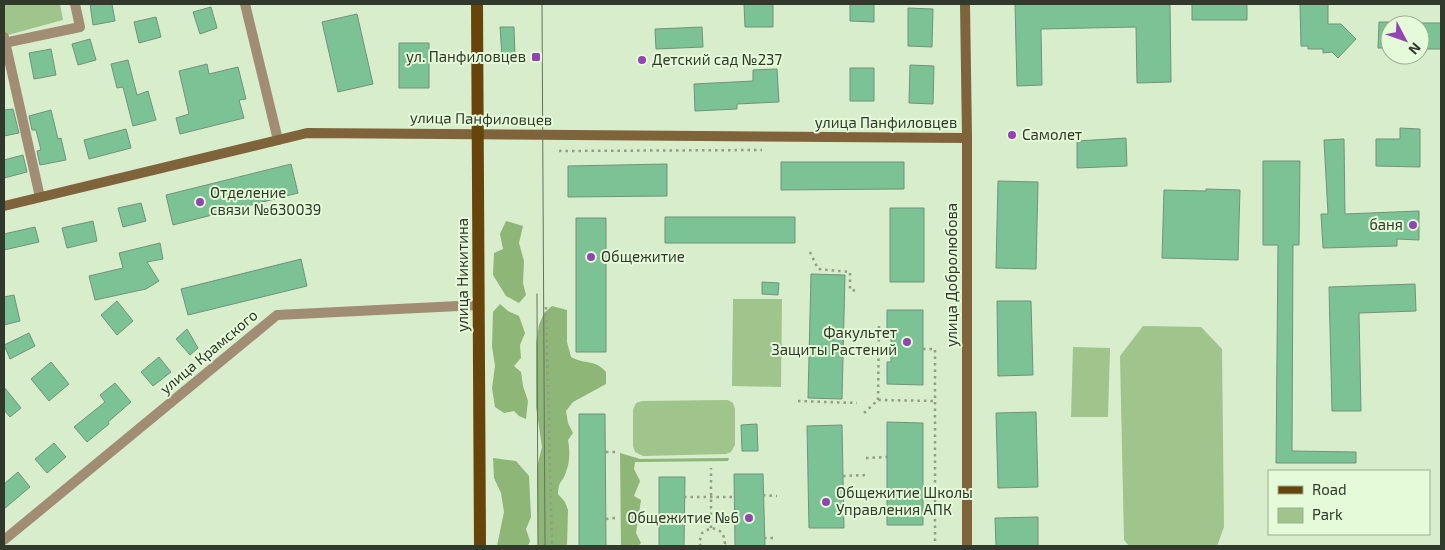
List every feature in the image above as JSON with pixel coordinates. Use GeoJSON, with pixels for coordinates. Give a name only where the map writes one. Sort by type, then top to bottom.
{"type":"FeatureCollection","features":[{"type":"Feature","properties":{"kind":"main road","name":"улица Никитина"},"geometry":{"type":"LineString","coordinates":[[477,4],[480,546]]}},
{"type":"Feature","properties":{"kind":"street"},"geometry":{"type":"LineString","coordinates":[[40,197],[4,41],[80,26],[75,4]]}},
{"type":"Feature","properties":{"kind":"street"},"geometry":{"type":"LineString","coordinates":[[245,4],[278,140]]}},
{"type":"Feature","properties":{"kind":"street","name":"улица Добролюбова"},"geometry":{"type":"LineString","coordinates":[[965,4],[967,138],[967,546]]}},
{"type":"Feature","properties":{"kind":"street","name":"улица Панфиловцев"},"geometry":{"type":"LineString","coordinates":[[4,206],[307,133],[967,138]]}},
{"type":"Feature","properties":{"kind":"street","name":"улица Крамского"},"geometry":{"type":"LineString","coordinates":[[4,540],[277,315],[479,305]]}},
{"type":"Feature","properties":{"kind":"path"},"geometry":{"type":"LineString","coordinates":[[559,151],[762,150]]}},
{"type":"Feature","properties":{"kind":"path"},"geometry":{"type":"LineString","coordinates":[[810,252],[818,270],[850,272],[850,290],[859,291]]}},
{"type":"Feature","properties":{"kind":"path"},"geometry":{"type":"LineString","coordinates":[[546,307],[552,546]]}},
{"type":"Feature","properties":{"kind":"path"},"geometry":{"type":"LineString","coordinates":[[878,400],[879,325]]}},
{"type":"Feature","properties":{"kind":"path"},"geometry":{"type":"LineString","coordinates":[[923,349],[935,349],[934,546]]}},
{"type":"Feature","properties":{"kind":"path"},"geometry":{"type":"LineString","coordinates":[[864,413],[878,400],[934,401]]}},
{"type":"Feature","properties":{"kind":"path"},"geometry":{"type":"LineString","coordinates":[[798,401],[857,403]]}},
{"type":"Feature","properties":{"kind":"path"},"geometry":{"type":"LineString","coordinates":[[606,452],[616,452]]}},
{"type":"Feature","properties":{"kind":"path"},"geometry":{"type":"LineString","coordinates":[[866,458],[887,457]]}},
{"type":"Feature","properties":{"kind":"path"},"geometry":{"type":"LineString","coordinates":[[711,528],[712,468]]}},
{"type":"Feature","properties":{"kind":"path"},"geometry":{"type":"LineString","coordinates":[[843,476],[866,475]]}},
{"type":"Feature","properties":{"kind":"path"},"geometry":{"type":"LineString","coordinates":[[867,490],[887,491]]}},
{"type":"Feature","properties":{"kind":"path"},"geometry":{"type":"LineString","coordinates":[[763,495],[777,496]]}},
{"type":"Feature","properties":{"kind":"path"},"geometry":{"type":"LineString","coordinates":[[684,497],[734,497]]}},
{"type":"Feature","properties":{"kind":"path"},"geometry":{"type":"LineString","coordinates":[[606,519],[616,518]]}},
{"type":"Feature","properties":{"kind":"path"},"geometry":{"type":"LineString","coordinates":[[701,546],[699,543],[702,533],[711,528],[719,529],[724,534],[725,544],[723,546]]}},
{"type":"Feature","properties":{"kind":"path"},"geometry":{"type":"LineString","coordinates":[[764,538],[777,538]]}},
{"type":"Feature","properties":{"kind":"green space"},"geometry":{"type":"Polygon","coordinates":[[[4,4],[60,4],[63,20],[4,36],[4,4]]]}},
{"type":"Feature","properties":{"kind":"green space"},"geometry":{"type":"Polygon","coordinates":[[[506,221],[523,226],[519,243],[524,261],[523,283],[526,295],[519,303],[506,296],[493,275],[494,253],[503,249],[500,234],[506,221]]]}},
{"type":"Feature","properties":{"kind":"green space"},"geometry":{"type":"Polygon","coordinates":[[[733,299],[782,299],[781,387],[732,386],[733,299]]]}},
{"type":"Feature","properties":{"kind":"green space"},"geometry":{"type":"Polygon","coordinates":[[[500,304],[508,311],[519,316],[525,333],[520,345],[521,358],[514,366],[521,372],[528,401],[526,419],[514,411],[504,413],[495,407],[492,388],[495,366],[492,346],[493,312],[500,304]]]}},
{"type":"Feature","properties":{"kind":"green space"},"geometry":{"type":"Polygon","coordinates":[[[552,306],[567,310],[567,342],[571,357],[598,365],[606,372],[606,384],[573,402],[566,411],[568,423],[573,433],[568,440],[568,464],[565,476],[559,486],[558,494],[565,502],[568,510],[567,546],[538,546],[537,467],[542,447],[536,407],[536,343],[539,325],[544,313],[552,306]]]}},
{"type":"Feature","properties":{"kind":"green space"},"geometry":{"type":"Polygon","coordinates":[[[1143,326],[1201,327],[1222,349],[1224,527],[1217,546],[1129,546],[1124,540],[1120,356],[1143,326]]]}},
{"type":"Feature","properties":{"kind":"green space"},"geometry":{"type":"Polygon","coordinates":[[[1073,347],[1110,348],[1108,417],[1071,417],[1073,347]]]}},
{"type":"Feature","properties":{"kind":"green space"},"geometry":{"type":"Polygon","coordinates":[[[728,400],[733,403],[735,409],[735,445],[731,452],[726,454],[643,456],[635,452],[633,446],[633,410],[636,403],[642,401],[728,400]]]}},
{"type":"Feature","properties":{"kind":"green space"},"geometry":{"type":"Polygon","coordinates":[[[620,453],[640,459],[729,458],[728,461],[635,462],[634,469],[640,481],[634,496],[641,500],[636,533],[641,543],[638,546],[621,546],[620,453]]]}},
{"type":"Feature","properties":{"kind":"green space"},"geometry":{"type":"Polygon","coordinates":[[[493,458],[516,461],[529,476],[531,517],[526,529],[530,541],[528,546],[497,546],[504,512],[501,493],[494,478],[493,458]]]}},
{"type":"Feature","properties":{"kind":"building"},"geometry":{"type":"Polygon","coordinates":[[[90,4],[112,4],[115,21],[93,25],[90,4]]]}},
{"type":"Feature","properties":{"kind":"building"},"geometry":{"type":"Polygon","coordinates":[[[744,4],[773,4],[773,27],[745,27],[744,4]]]}},
{"type":"Feature","properties":{"kind":"building"},"geometry":{"type":"Polygon","coordinates":[[[850,4],[874,4],[874,22],[850,21],[850,4]]]}},
{"type":"Feature","properties":{"kind":"building"},"geometry":{"type":"Polygon","coordinates":[[[1015,4],[1170,4],[1171,82],[1137,83],[1136,27],[1041,29],[1042,85],[1017,86],[1015,4]]]}},
{"type":"Feature","properties":{"kind":"building"},"geometry":{"type":"Polygon","coordinates":[[[1192,4],[1247,4],[1247,20],[1192,20],[1192,4]]]}},
{"type":"Feature","properties":{"kind":"building"},"geometry":{"type":"Polygon","coordinates":[[[1300,4],[1328,4],[1328,24],[1341,24],[1356,39],[1338,58],[1332,52],[1323,53],[1323,49],[1308,49],[1308,46],[1301,46],[1300,4]]]}},
{"type":"Feature","properties":{"kind":"building"},"geometry":{"type":"Polygon","coordinates":[[[211,7],[217,28],[200,34],[193,12],[211,7]]]}},
{"type":"Feature","properties":{"kind":"building"},"geometry":{"type":"Polygon","coordinates":[[[908,8],[933,9],[932,47],[908,46],[908,8]]]}},
{"type":"Feature","properties":{"kind":"building"},"geometry":{"type":"Polygon","coordinates":[[[357,14],[373,84],[338,92],[322,22],[357,14]]]}},
{"type":"Feature","properties":{"kind":"building"},"geometry":{"type":"Polygon","coordinates":[[[156,17],[161,37],[139,43],[134,22],[156,17]]]}},
{"type":"Feature","properties":{"kind":"building"},"geometry":{"type":"Polygon","coordinates":[[[1379,22],[1380,22],[1380,48],[1378,48],[1379,22]]]}},
{"type":"Feature","properties":{"kind":"building"},"geometry":{"type":"Polygon","coordinates":[[[1430,23],[1441,23],[1441,49],[1430,49],[1430,23]]]}},
{"type":"Feature","properties":{"kind":"building"},"geometry":{"type":"Polygon","coordinates":[[[500,27],[514,27],[515,57],[502,57],[500,27]]]}},
{"type":"Feature","properties":{"kind":"building"},"geometry":{"type":"Polygon","coordinates":[[[702,27],[703,47],[656,49],[655,29],[702,27]]]}},
{"type":"Feature","properties":{"kind":"building"},"geometry":{"type":"Polygon","coordinates":[[[90,39],[96,60],[78,65],[72,44],[90,39]]]}},
{"type":"Feature","properties":{"kind":"building"},"geometry":{"type":"Polygon","coordinates":[[[399,43],[429,43],[429,88],[399,88],[399,43]]]}},
{"type":"Feature","properties":{"kind":"building"},"geometry":{"type":"Polygon","coordinates":[[[51,49],[56,75],[34,79],[29,53],[51,49]]]}},
{"type":"Feature","properties":{"kind":"building"},"geometry":{"type":"Polygon","coordinates":[[[128,60],[137,95],[148,91],[156,120],[133,126],[123,87],[117,88],[111,64],[128,60]]]}},
{"type":"Feature","properties":{"kind":"building"},"geometry":{"type":"Polygon","coordinates":[[[207,64],[209,74],[238,67],[246,99],[239,100],[244,118],[180,134],[176,118],[189,114],[179,71],[207,64]]]}},
{"type":"Feature","properties":{"kind":"building"},"geometry":{"type":"Polygon","coordinates":[[[910,65],[934,66],[933,104],[909,103],[910,65]]]}},
{"type":"Feature","properties":{"kind":"building"},"geometry":{"type":"Polygon","coordinates":[[[850,68],[874,68],[874,101],[850,101],[850,68]]]}},
{"type":"Feature","properties":{"kind":"building"},"geometry":{"type":"Polygon","coordinates":[[[777,69],[779,102],[737,104],[737,109],[695,111],[694,84],[753,81],[753,70],[777,69]]]}},
{"type":"Feature","properties":{"kind":"building"},"geometry":{"type":"Polygon","coordinates":[[[13,109],[19,133],[4,136],[4,110],[13,109]]]}},
{"type":"Feature","properties":{"kind":"building"},"geometry":{"type":"Polygon","coordinates":[[[51,110],[58,139],[61,138],[66,160],[40,165],[37,151],[41,150],[36,130],[32,130],[29,116],[51,110]]]}},
{"type":"Feature","properties":{"kind":"building"},"geometry":{"type":"Polygon","coordinates":[[[1400,128],[1420,129],[1420,167],[1376,166],[1376,139],[1400,139],[1400,128]]]}},
{"type":"Feature","properties":{"kind":"building"},"geometry":{"type":"Polygon","coordinates":[[[126,129],[131,148],[89,159],[84,140],[126,129]]]}},
{"type":"Feature","properties":{"kind":"building"},"geometry":{"type":"Polygon","coordinates":[[[1126,138],[1127,166],[1077,168],[1077,141],[1126,138]]]}},
{"type":"Feature","properties":{"kind":"building"},"geometry":{"type":"Polygon","coordinates":[[[1344,139],[1345,214],[1419,211],[1419,240],[1397,239],[1397,246],[1323,248],[1321,214],[1328,214],[1324,140],[1344,139]]]}},
{"type":"Feature","properties":{"kind":"building"},"geometry":{"type":"Polygon","coordinates":[[[23,155],[27,172],[4,178],[4,160],[23,155]]]}},
{"type":"Feature","properties":{"kind":"building"},"geometry":{"type":"Polygon","coordinates":[[[1263,161],[1300,161],[1299,245],[1293,245],[1292,451],[1356,452],[1356,463],[1276,463],[1278,245],[1263,245],[1263,161]]]}},
{"type":"Feature","properties":{"kind":"building"},"geometry":{"type":"Polygon","coordinates":[[[781,162],[904,162],[904,189],[781,190],[781,162]]]}},
{"type":"Feature","properties":{"kind":"building"},"geometry":{"type":"Polygon","coordinates":[[[291,164],[298,193],[173,225],[166,195],[291,164]]]}},
{"type":"Feature","properties":{"kind":"building"},"geometry":{"type":"Polygon","coordinates":[[[667,164],[667,196],[568,197],[568,166],[667,164]]]}},
{"type":"Feature","properties":{"kind":"building"},"geometry":{"type":"Polygon","coordinates":[[[998,181],[1038,182],[1036,269],[996,268],[998,181]]]}},
{"type":"Feature","properties":{"kind":"building"},"geometry":{"type":"Polygon","coordinates":[[[1206,189],[1240,190],[1238,260],[1162,258],[1164,190],[1206,191],[1206,189]]]}},
{"type":"Feature","properties":{"kind":"building"},"geometry":{"type":"Polygon","coordinates":[[[141,203],[146,221],[123,227],[118,208],[141,203]]]}},
{"type":"Feature","properties":{"kind":"building"},"geometry":{"type":"Polygon","coordinates":[[[890,208],[924,208],[924,282],[890,282],[890,208]]]}},
{"type":"Feature","properties":{"kind":"building"},"geometry":{"type":"Polygon","coordinates":[[[665,217],[795,217],[795,243],[665,243],[665,217]]]}},
{"type":"Feature","properties":{"kind":"building","name":"Общежитие"},"geometry":{"type":"Polygon","coordinates":[[[576,218],[606,218],[606,352],[576,352],[576,218]]]}},
{"type":"Feature","properties":{"kind":"building"},"geometry":{"type":"Polygon","coordinates":[[[93,221],[97,241],[67,248],[62,228],[93,221]]]}},
{"type":"Feature","properties":{"kind":"building"},"geometry":{"type":"Polygon","coordinates":[[[35,227],[39,242],[4,250],[4,234],[35,227]]]}},
{"type":"Feature","properties":{"kind":"building"},"geometry":{"type":"Polygon","coordinates":[[[160,243],[163,259],[147,262],[159,281],[146,289],[95,300],[89,276],[123,268],[119,253],[160,243]]]}},
{"type":"Feature","properties":{"kind":"building"},"geometry":{"type":"Polygon","coordinates":[[[301,259],[307,286],[188,315],[181,289],[301,259]]]}},
{"type":"Feature","properties":{"kind":"building"},"geometry":{"type":"Polygon","coordinates":[[[811,274],[845,275],[842,399],[808,398],[811,274]]]}},
{"type":"Feature","properties":{"kind":"building"},"geometry":{"type":"Polygon","coordinates":[[[762,282],[779,283],[778,295],[762,294],[762,282]]]}},
{"type":"Feature","properties":{"kind":"building"},"geometry":{"type":"Polygon","coordinates":[[[1415,284],[1416,311],[1359,313],[1361,411],[1332,411],[1329,287],[1415,284]]]}},
{"type":"Feature","properties":{"kind":"building"},"geometry":{"type":"Polygon","coordinates":[[[14,295],[20,321],[4,325],[4,297],[14,295]]]}},
{"type":"Feature","properties":{"kind":"building"},"geometry":{"type":"Polygon","coordinates":[[[117,301],[133,321],[117,335],[101,315],[117,301]]]}},
{"type":"Feature","properties":{"kind":"building"},"geometry":{"type":"Polygon","coordinates":[[[997,301],[1031,301],[1033,375],[998,376],[997,301]]]}},
{"type":"Feature","properties":{"kind":"building","name":"Факультет Защиты Растений"},"geometry":{"type":"Polygon","coordinates":[[[887,310],[923,310],[923,385],[887,384],[887,362],[891,362],[891,334],[887,334],[887,310]]]}},
{"type":"Feature","properties":{"kind":"building"},"geometry":{"type":"Polygon","coordinates":[[[187,329],[198,348],[190,355],[176,339],[187,329]]]}},
{"type":"Feature","properties":{"kind":"building"},"geometry":{"type":"Polygon","coordinates":[[[29,333],[35,346],[10,359],[4,345],[29,333]]]}},
{"type":"Feature","properties":{"kind":"building"},"geometry":{"type":"Polygon","coordinates":[[[159,357],[171,372],[153,386],[141,372],[159,357]]]}},
{"type":"Feature","properties":{"kind":"building"},"geometry":{"type":"Polygon","coordinates":[[[51,362],[69,384],[49,401],[31,379],[51,362]]]}},
{"type":"Feature","properties":{"kind":"building"},"geometry":{"type":"Polygon","coordinates":[[[115,383],[131,402],[87,442],[74,427],[105,402],[100,395],[115,383]]]}},
{"type":"Feature","properties":{"kind":"building"},"geometry":{"type":"Polygon","coordinates":[[[4,387],[21,408],[10,417],[4,410],[4,387]]]}},
{"type":"Feature","properties":{"kind":"building"},"geometry":{"type":"Polygon","coordinates":[[[1036,412],[1038,487],[998,488],[996,413],[1036,412]]]}},
{"type":"Feature","properties":{"kind":"building"},"geometry":{"type":"Polygon","coordinates":[[[579,414],[605,414],[606,546],[579,546],[579,414]]]}},
{"type":"Feature","properties":{"kind":"building"},"geometry":{"type":"Polygon","coordinates":[[[887,422],[923,423],[923,525],[887,525],[887,422]]]}},
{"type":"Feature","properties":{"kind":"building"},"geometry":{"type":"Polygon","coordinates":[[[757,424],[758,451],[742,451],[741,425],[757,424]]]}},
{"type":"Feature","properties":{"kind":"building","name":"Общежитие Школы Управления АПК"},"geometry":{"type":"Polygon","coordinates":[[[842,425],[844,528],[809,528],[807,426],[842,425]]]}},
{"type":"Feature","properties":{"kind":"building"},"geometry":{"type":"Polygon","coordinates":[[[54,443],[66,457],[47,473],[35,459],[54,443]]]}},
{"type":"Feature","properties":{"kind":"building"},"geometry":{"type":"Polygon","coordinates":[[[18,472],[30,487],[4,509],[4,484],[18,472]]]}},
{"type":"Feature","properties":{"kind":"building","name":"Общежитие №6"},"geometry":{"type":"Polygon","coordinates":[[[734,474],[763,474],[765,546],[735,546],[734,474]]]}},
{"type":"Feature","properties":{"kind":"building"},"geometry":{"type":"Polygon","coordinates":[[[659,477],[685,477],[684,546],[659,546],[659,477]]]}},
{"type":"Feature","properties":{"kind":"building"},"geometry":{"type":"Polygon","coordinates":[[[1038,517],[1038,546],[996,546],[995,518],[1038,517]]]}},
{"type":"Feature","properties":{"kind":"tram line"},"geometry":{"type":"LineString","coordinates":[[542,4],[545,546]]}},
{"type":"Feature","properties":{"kind":"tram line"},"geometry":{"type":"LineString","coordinates":[[537,294],[538,546]]}},
{"type":"Feature","properties":{"kind":"place","name":"ул. Панфиловцев"},"geometry":{"type":"Point","coordinates":[536,57]}},
{"type":"Feature","properties":{"kind":"place","name":"Детский сад №237"},"geometry":{"type":"Point","coordinates":[642,60]}},
{"type":"Feature","properties":{"kind":"place","name":"Самолет"},"geometry":{"type":"Point","coordinates":[1012,135]}},
{"type":"Feature","properties":{"kind":"place","name":"Отделение связи №630039"},"geometry":{"type":"Point","coordinates":[200,202]}},
{"type":"Feature","properties":{"kind":"place","name":"баня"},"geometry":{"type":"Point","coordinates":[1413,225]}},
{"type":"Feature","properties":{"kind":"place","name":"Общежитие"},"geometry":{"type":"Point","coordinates":[591,257]}},
{"type":"Feature","properties":{"kind":"place","name":"Факультет Защиты Растений"},"geometry":{"type":"Point","coordinates":[907,342]}},
{"type":"Feature","properties":{"kind":"place","name":"Общежитие Школы Управления АПК"},"geometry":{"type":"Point","coordinates":[826,502]}},
{"type":"Feature","properties":{"kind":"place","name":"Общежитие №6"},"geometry":{"type":"Point","coordinates":[749,518]}}]}
